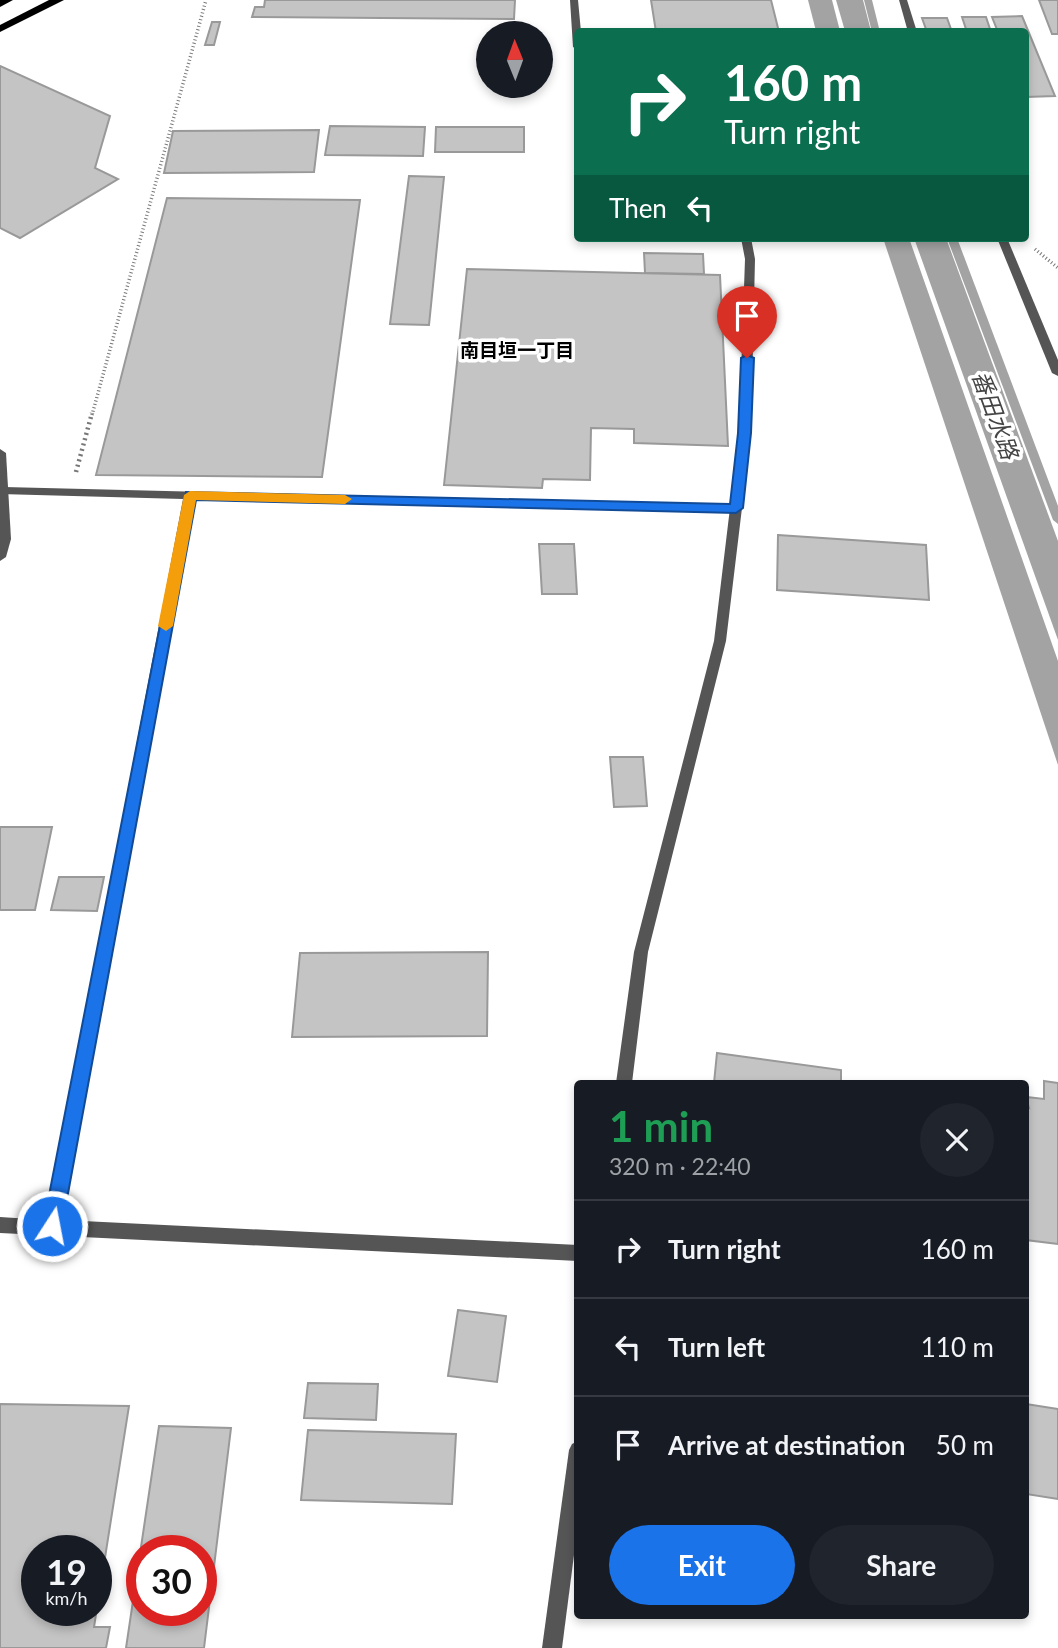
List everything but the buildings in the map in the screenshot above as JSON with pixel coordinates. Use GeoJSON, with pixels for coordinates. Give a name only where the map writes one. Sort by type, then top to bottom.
{"type":"FeatureCollection","features":[{"type":"Feature","properties":{"kind":"main road"},"geometry":{"type":"LineString","coordinates":[[0,4],[7,0]]}},
{"type":"Feature","properties":{"kind":"main road"},"geometry":{"type":"LineString","coordinates":[[0,29],[58,0]]}},
{"type":"Feature","properties":{"kind":"street"},"geometry":{"type":"LineString","coordinates":[[574,0],[576,28]]}},
{"type":"Feature","properties":{"kind":"street"},"geometry":{"type":"LineString","coordinates":[[903,0],[912,28]]}},
{"type":"Feature","properties":{"kind":"street"},"geometry":{"type":"LineString","coordinates":[[625,1080],[641,952],[720,641],[745,419],[750,259],[747,242]]}},
{"type":"Feature","properties":{"kind":"street"},"geometry":{"type":"LineString","coordinates":[[1004,242],[1058,373]]}},
{"type":"Feature","properties":{"kind":"street"},"geometry":{"type":"LineString","coordinates":[[0,453],[5,539],[0,557]]}},
{"type":"Feature","properties":{"kind":"street"},"geometry":{"type":"LineString","coordinates":[[4,491],[736,508]]}},
{"type":"Feature","properties":{"kind":"street"},"geometry":{"type":"LineString","coordinates":[[52,1226],[190,495]]}},
{"type":"Feature","properties":{"kind":"street"},"geometry":{"type":"LineString","coordinates":[[0,1225],[574,1253]]}},
{"type":"Feature","properties":{"kind":"street"},"geometry":{"type":"LineString","coordinates":[[552,1648],[574,1480]]}},
{"type":"Feature","properties":{"kind":"path"},"geometry":{"type":"LineString","coordinates":[[70,492],[206,0]]}},
{"type":"Feature","properties":{"kind":"path"},"geometry":{"type":"LineString","coordinates":[[1031,246],[1058,268]]}},
{"type":"Feature","properties":{"kind":"water"},"geometry":{"type":"Polygon","coordinates":[[[808,0],[832,0],[839,28],[815,28],[808,0]]]}},
{"type":"Feature","properties":{"kind":"water"},"geometry":{"type":"Polygon","coordinates":[[[836,0],[863,0],[870,28],[844,28],[836,0]]]}},
{"type":"Feature","properties":{"kind":"water"},"geometry":{"type":"Polygon","coordinates":[[[884,242],[910,242],[1058,661],[1058,765],[884,242]]]}},
{"type":"Feature","properties":{"kind":"water","name":"番田水路"},"geometry":{"type":"Polygon","coordinates":[[[915,242],[947,242],[1058,541],[1058,640],[915,242]]]}},
{"type":"Feature","properties":{"kind":"waterway"},"geometry":{"type":"LineString","coordinates":[[868,0],[875,28]]}},
{"type":"Feature","properties":{"kind":"waterway","name":"番田水路"},"geometry":{"type":"LineString","coordinates":[[954,242],[1058,520]]}},
{"type":"Feature","properties":{"kind":"slow traffic"},"geometry":{"type":"LineString","coordinates":[[166,626],[190,495],[345,499]]}},
{"type":"Feature","properties":{"kind":"district","name":"南目垣一丁目"},"geometry":{"type":"Point","coordinates":[517,350]}},
{"type":"Feature","properties":{"kind":"route"},"geometry":{"type":"LineString","coordinates":[[52,1226],[190,495],[736,508],[745,433],[747,358]]}}]}
